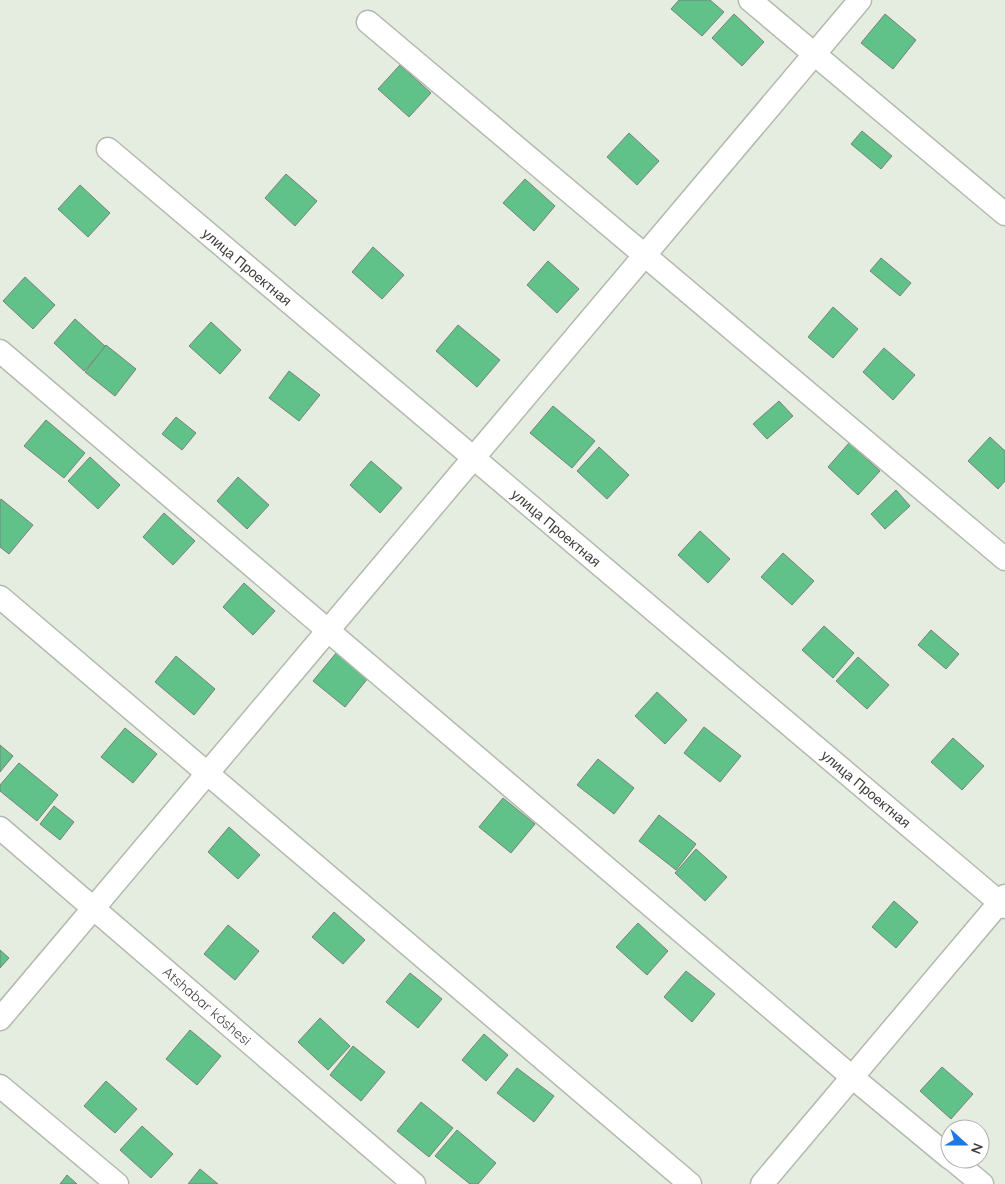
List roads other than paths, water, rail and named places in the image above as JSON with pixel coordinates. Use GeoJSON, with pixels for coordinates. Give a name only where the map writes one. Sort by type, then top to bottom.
{"type":"FeatureCollection","features":[{"type":"Feature","properties":{"kind":"street"},"geometry":{"type":"LineString","coordinates":[[750,0],[1005,214]]}},
{"type":"Feature","properties":{"kind":"street"},"geometry":{"type":"LineString","coordinates":[[0,1019],[860,0]]}},
{"type":"Feature","properties":{"kind":"street"},"geometry":{"type":"LineString","coordinates":[[368,22],[1005,559]]}},
{"type":"Feature","properties":{"kind":"street","name":"улица Проектная"},"geometry":{"type":"LineString","coordinates":[[108,149],[1003,902]]}},
{"type":"Feature","properties":{"kind":"street"},"geometry":{"type":"LineString","coordinates":[[0,351],[940,1149]]}},
{"type":"Feature","properties":{"kind":"street"},"geometry":{"type":"LineString","coordinates":[[0,597],[690,1184]]}},
{"type":"Feature","properties":{"kind":"street","name":"Atshabar kóshesi"},"geometry":{"type":"LineString","coordinates":[[0,828],[414,1184]]}},
{"type":"Feature","properties":{"kind":"street"},"geometry":{"type":"LineString","coordinates":[[762,1184],[852,1076],[1003,902]]}},
{"type":"Feature","properties":{"kind":"street"},"geometry":{"type":"LineString","coordinates":[[0,1086],[117,1184]]}},
{"type":"Feature","properties":{"kind":"street"},"geometry":{"type":"LineString","coordinates":[[964,1169],[982,1184]]}}]}
